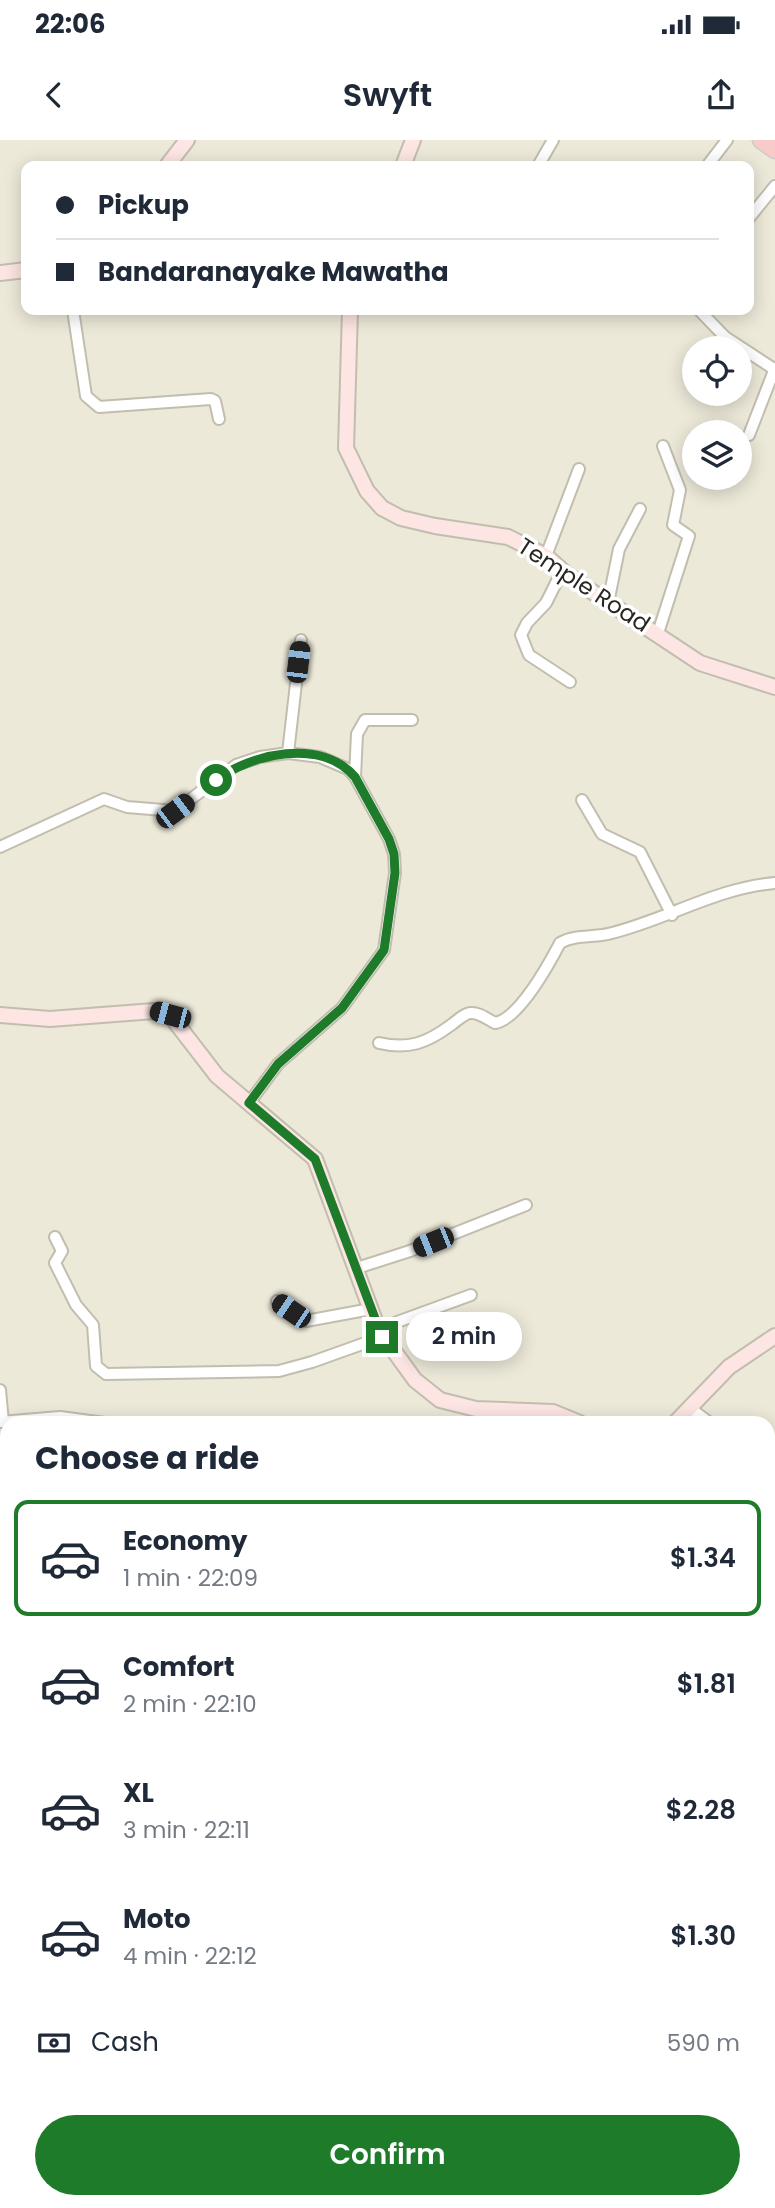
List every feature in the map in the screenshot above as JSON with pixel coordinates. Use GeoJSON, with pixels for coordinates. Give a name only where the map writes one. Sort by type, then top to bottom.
{"type":"FeatureCollection","features":[{"type":"Feature","properties":{"kind":"main road"},"geometry":{"type":"LineString","coordinates":[[761,140],[775,150]]}},
{"type":"Feature","properties":{"kind":"street"},"geometry":{"type":"LineString","coordinates":[[171,161],[187,140]]}},
{"type":"Feature","properties":{"kind":"street"},"geometry":{"type":"LineString","coordinates":[[406,161],[413,140]]}},
{"type":"Feature","properties":{"kind":"street"},"geometry":{"type":"LineString","coordinates":[[541,161],[553,140]]}},
{"type":"Feature","properties":{"kind":"street"},"geometry":{"type":"LineString","coordinates":[[711,161],[727,140]]}},
{"type":"Feature","properties":{"kind":"street"},"geometry":{"type":"LineString","coordinates":[[754,212],[775,186]]}},
{"type":"Feature","properties":{"kind":"street"},"geometry":{"type":"LineString","coordinates":[[0,272],[21,270]]}},
{"type":"Feature","properties":{"kind":"street"},"geometry":{"type":"LineString","coordinates":[[74,315],[86,396],[93,404],[99,407],[211,399],[215,401],[219,419]]}},
{"type":"Feature","properties":{"kind":"street","name":"Temple Road"},"geometry":{"type":"LineString","coordinates":[[349,315],[346,448],[367,491],[382,508],[401,518],[508,537],[546,556],[562,571],[608,603],[658,633],[700,663],[775,687]]}},
{"type":"Feature","properties":{"kind":"street"},"geometry":{"type":"LineString","coordinates":[[704,315],[724,336]]}},
{"type":"Feature","properties":{"kind":"street"},"geometry":{"type":"LineString","coordinates":[[752,354],[774,368],[752,427]]}},
{"type":"Feature","properties":{"kind":"street"},"geometry":{"type":"LineString","coordinates":[[658,633],[689,536],[673,525],[680,490],[663,446]]}},
{"type":"Feature","properties":{"kind":"street"},"geometry":{"type":"LineString","coordinates":[[546,556],[579,468]]}},
{"type":"Feature","properties":{"kind":"street"},"geometry":{"type":"LineString","coordinates":[[608,603],[620,549],[640,509]]}},
{"type":"Feature","properties":{"kind":"street"},"geometry":{"type":"LineString","coordinates":[[562,571],[546,603],[527,623],[521,635],[529,655],[570,682]]}},
{"type":"Feature","properties":{"kind":"street"},"geometry":{"type":"LineString","coordinates":[[288,753],[301,639]]}},
{"type":"Feature","properties":{"kind":"street"},"geometry":{"type":"LineString","coordinates":[[355,777],[357,734],[365,720],[412,720]]}},
{"type":"Feature","properties":{"kind":"street"},"geometry":{"type":"LineString","coordinates":[[0,848],[104,799],[127,807],[175,811],[236,765],[260,757],[288,753],[320,757],[348,769],[389,839],[394,854],[395,873],[384,950],[342,1008],[278,1064],[249,1103]]}},
{"type":"Feature","properties":{"kind":"street"},"geometry":{"type":"LineString","coordinates":[[582,800],[602,834],[640,852],[672,915]]}},
{"type":"Feature","properties":{"kind":"street"},"geometry":{"type":"LineString","coordinates":[[379,1043],[399,1048],[415,1046],[434,1038],[467,1013],[479,1013],[495,1023],[502,1022],[524,999],[560,943],[566,939],[610,934],[672,915],[695,901],[749,885],[775,883]]}},
{"type":"Feature","properties":{"kind":"street"},"geometry":{"type":"LineString","coordinates":[[0,1015],[50,1019],[154,1011],[170,1015],[217,1076],[315,1159],[380,1333],[415,1380],[440,1399],[476,1409],[553,1412],[563,1416]]}},
{"type":"Feature","properties":{"kind":"street"},"geometry":{"type":"LineString","coordinates":[[357,1268],[410,1251],[526,1205]]}},
{"type":"Feature","properties":{"kind":"street"},"geometry":{"type":"LineString","coordinates":[[55,1237],[62,1251],[55,1263],[76,1306],[93,1325],[96,1366],[106,1374],[279,1371],[312,1362],[471,1295]]}},
{"type":"Feature","properties":{"kind":"street"},"geometry":{"type":"LineString","coordinates":[[277,1301],[306,1321],[371,1310]]}},
{"type":"Feature","properties":{"kind":"street"},"geometry":{"type":"LineString","coordinates":[[682,1416],[729,1367],[775,1336]]}},
{"type":"Feature","properties":{"kind":"street"},"geometry":{"type":"LineString","coordinates":[[0,1390],[2,1416]]}},
{"type":"Feature","properties":{"kind":"street"},"geometry":{"type":"LineString","coordinates":[[690,1408],[701,1416]]}},
{"type":"Feature","properties":{"kind":"route"},"geometry":{"type":"LineString","coordinates":[[216,780],[236,765],[260,757],[288,753],[320,757],[348,769],[355,777],[389,839],[394,854],[395,873],[389,931],[384,950],[342,1008],[318,1026],[278,1064],[249,1103],[315,1159],[382,1337]]}}]}
